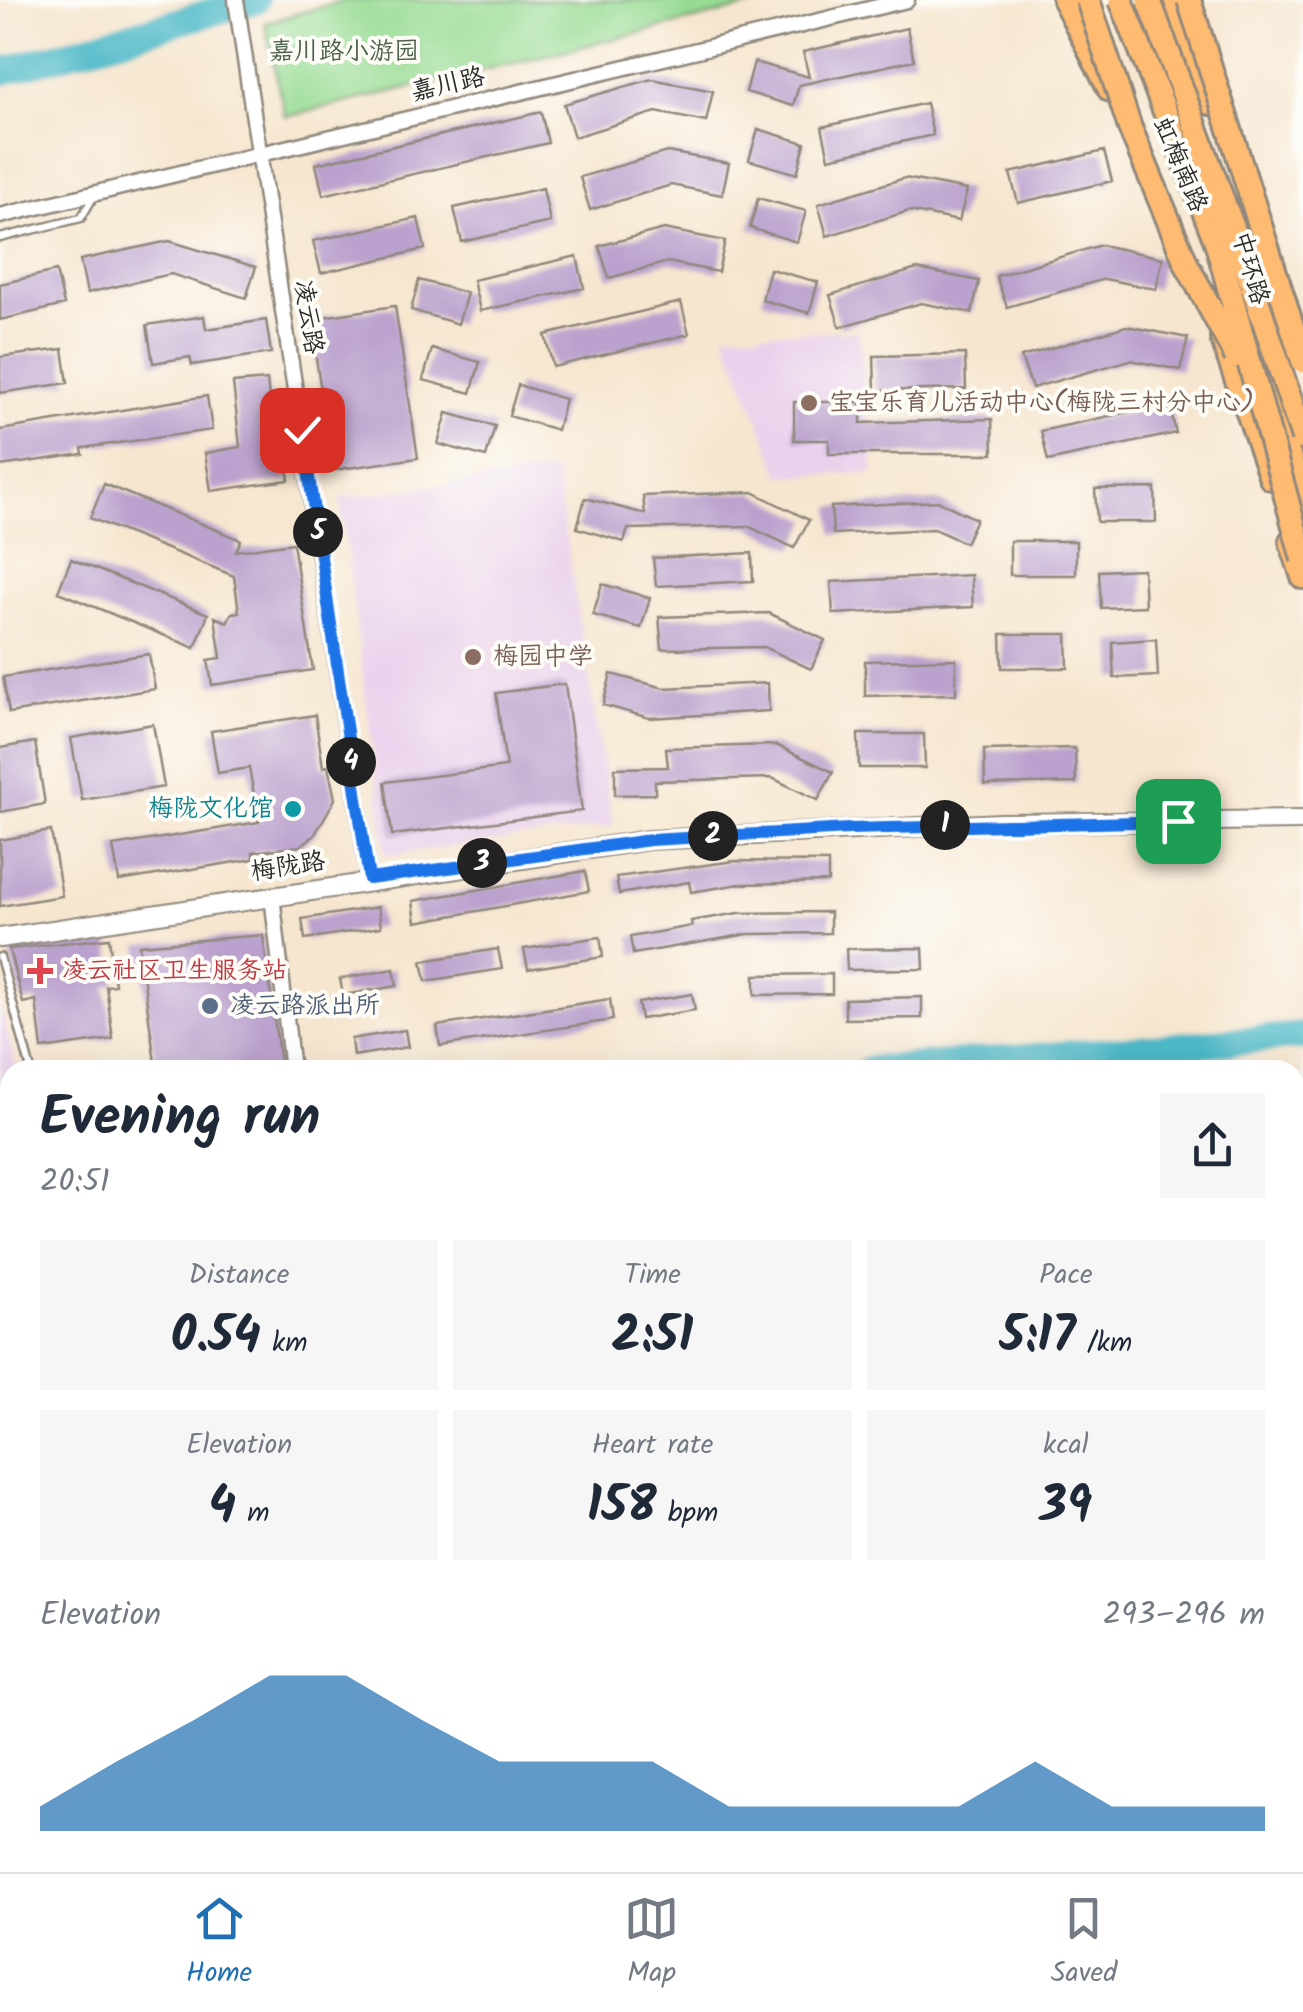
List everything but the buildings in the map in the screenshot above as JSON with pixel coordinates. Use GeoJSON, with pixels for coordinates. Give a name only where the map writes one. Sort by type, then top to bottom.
{"type":"FeatureCollection","features":[{"type":"Feature","properties":{"kind":"main road"},"geometry":{"type":"LineString","coordinates":[[1064,0],[1130,128],[1187,264],[1254,390]]}},
{"type":"Feature","properties":{"kind":"main road"},"geometry":{"type":"LineString","coordinates":[[1089,0],[1130,128]]}},
{"type":"Feature","properties":{"kind":"main road","name":"虹梅南路"},"geometry":{"type":"LineString","coordinates":[[1089,0],[1098,38],[1235,368],[1303,576]]}},
{"type":"Feature","properties":{"kind":"main road","name":"虹梅南路"},"geometry":{"type":"LineString","coordinates":[[1121,0],[1290,359]]}},
{"type":"Feature","properties":{"kind":"main road","name":"中环路"},"geometry":{"type":"LineString","coordinates":[[1121,0],[1216,244],[1303,559]]}},
{"type":"Feature","properties":{"kind":"main road","name":"虹梅南路"},"geometry":{"type":"LineString","coordinates":[[1148,0],[1189,94],[1230,213],[1290,359],[1303,500]]}},
{"type":"Feature","properties":{"kind":"main road","name":"中环路"},"geometry":{"type":"LineString","coordinates":[[1148,0],[1234,231],[1303,438]]}},
{"type":"Feature","properties":{"kind":"main road","name":"虹梅南路"},"geometry":{"type":"LineString","coordinates":[[1174,0],[1264,257],[1290,359],[1303,438]]}},
{"type":"Feature","properties":{"kind":"main road"},"geometry":{"type":"LineString","coordinates":[[1190,0],[1290,359]]}},
{"type":"Feature","properties":{"kind":"main road"},"geometry":{"type":"LineString","coordinates":[[1189,94],[1192,51]]}},
{"type":"Feature","properties":{"kind":"main road"},"geometry":{"type":"LineString","coordinates":[[1230,213],[1264,257]]}},
{"type":"Feature","properties":{"kind":"street","name":"凌云路"},"geometry":{"type":"LineString","coordinates":[[236,0],[369,879]]}},
{"type":"Feature","properties":{"kind":"street","name":"嘉川路"},"geometry":{"type":"LineString","coordinates":[[0,216],[259,151],[906,0]]}},
{"type":"Feature","properties":{"kind":"street"},"geometry":{"type":"LineString","coordinates":[[1235,368],[1290,359]]}},
{"type":"Feature","properties":{"kind":"street","name":"梅陇路"},"geometry":{"type":"LineString","coordinates":[[0,938],[369,879],[650,840],[1002,823],[1303,820]]}},
{"type":"Feature","properties":{"kind":"street"},"geometry":{"type":"LineString","coordinates":[[272,895],[291,1060]]}},
{"type":"Feature","properties":{"kind":"lane"},"geometry":{"type":"LineString","coordinates":[[0,238],[80,218],[94,194]]}},
{"type":"Feature","properties":{"kind":"lane"},"geometry":{"type":"LineString","coordinates":[[0,956],[29,1060]]}},
{"type":"Feature","properties":{"kind":"shaded area","name":"宝宝乐育儿活动中心(梅陇三村分中心)"},"geometry":{"type":"Polygon","coordinates":[[[859,331],[874,473],[781,476],[724,333],[859,331]]]}},
{"type":"Feature","properties":{"kind":"shaded area","name":"梅园中学"},"geometry":{"type":"Polygon","coordinates":[[[555,471],[613,826],[386,855],[340,498],[555,471]]]}},
{"type":"Feature","properties":{"kind":"shaded area"},"geometry":{"type":"Polygon","coordinates":[[[0,1003],[14,1060],[0,1060],[0,1003]]]}},
{"type":"Feature","properties":{"kind":"green space","name":"嘉川路小游园"},"geometry":{"type":"Polygon","coordinates":[[[345,0],[778,0],[285,117],[265,23],[345,0]]]}},
{"type":"Feature","properties":{"kind":"waterway"},"geometry":{"type":"LineString","coordinates":[[0,72],[255,0]]}},
{"type":"Feature","properties":{"kind":"waterway"},"geometry":{"type":"LineString","coordinates":[[997,1060],[1303,1036]]}},
{"type":"Feature","properties":{"kind":"place","name":"宝宝乐育儿活动中心(梅陇三村分中心)"},"geometry":{"type":"Point","coordinates":[809,403]}},
{"type":"Feature","properties":{"kind":"place","name":"梅园中学"},"geometry":{"type":"Point","coordinates":[473,657]}},
{"type":"Feature","properties":{"kind":"place","name":"梅陇文化馆"},"geometry":{"type":"Point","coordinates":[293,809]}},
{"type":"Feature","properties":{"kind":"place","name":"凌云社区卫生服务站"},"geometry":{"type":"Point","coordinates":[40,971]}},
{"type":"Feature","properties":{"kind":"place","name":"凌云路派出所"},"geometry":{"type":"Point","coordinates":[210,1006]}},
{"type":"Feature","properties":{"kind":"route"},"geometry":{"type":"LineString","coordinates":[[302,430],[369,879],[650,840],[760,832],[1178,821]]}}]}
